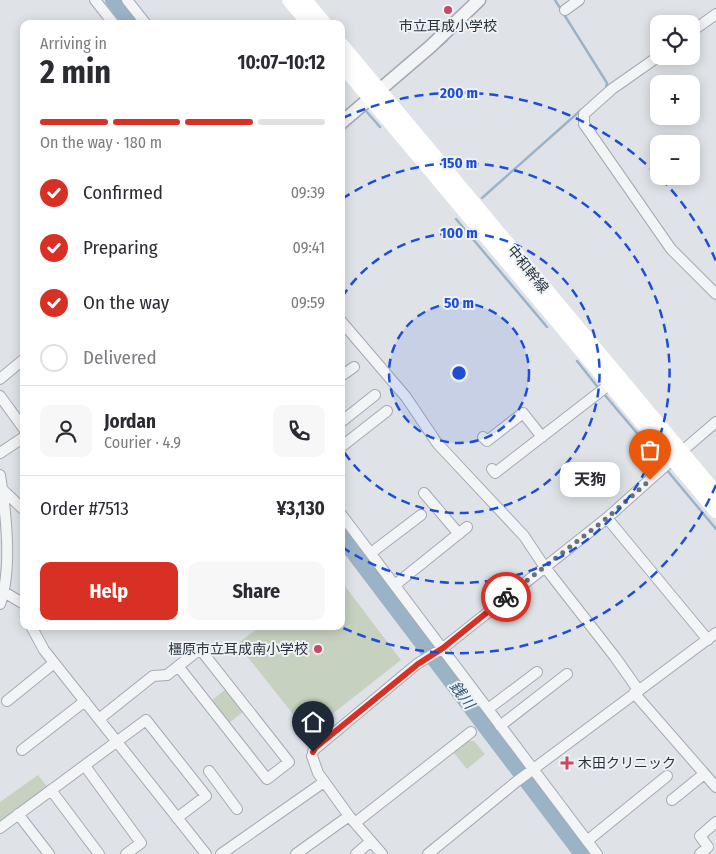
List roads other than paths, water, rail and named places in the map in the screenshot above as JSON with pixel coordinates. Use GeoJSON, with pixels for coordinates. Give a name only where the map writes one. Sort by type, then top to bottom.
{"type":"FeatureCollection","features":[{"type":"Feature","properties":{"kind":"main road"},"geometry":{"type":"LineString","coordinates":[[289,0],[305,20]]}},
{"type":"Feature","properties":{"kind":"main road"},"geometry":{"type":"LineString","coordinates":[[305,0],[322,20]]}},
{"type":"Feature","properties":{"kind":"main road","name":"中和幹線"},"geometry":{"type":"LineString","coordinates":[[345,50],[375,94],[604,389],[716,511]]}},
{"type":"Feature","properties":{"kind":"main road","name":"中和幹線"},"geometry":{"type":"LineString","coordinates":[[345,68],[375,94],[671,461],[716,493]]}},
{"type":"Feature","properties":{"kind":"street"},"geometry":{"type":"LineString","coordinates":[[95,0],[111,20]]}},
{"type":"Feature","properties":{"kind":"street"},"geometry":{"type":"LineString","coordinates":[[127,0],[143,20]]}},
{"type":"Feature","properties":{"kind":"street"},"geometry":{"type":"LineString","coordinates":[[345,120],[479,0]]}},
{"type":"Feature","properties":{"kind":"street"},"geometry":{"type":"LineString","coordinates":[[565,10],[579,0]]}},
{"type":"Feature","properties":{"kind":"street"},"geometry":{"type":"LineString","coordinates":[[700,26],[716,14]]}},
{"type":"Feature","properties":{"kind":"street"},"geometry":{"type":"LineString","coordinates":[[650,63],[612,90],[584,114],[584,124],[671,249],[716,294]]}},
{"type":"Feature","properties":{"kind":"street"},"geometry":{"type":"LineString","coordinates":[[345,326],[406,397],[437,443],[508,516],[544,566],[616,657],[637,692],[716,787]]}},
{"type":"Feature","properties":{"kind":"street"},"geometry":{"type":"LineString","coordinates":[[0,379],[20,362]]}},
{"type":"Feature","properties":{"kind":"street"},"geometry":{"type":"LineString","coordinates":[[345,373],[354,367]]}},
{"type":"Feature","properties":{"kind":"street"},"geometry":{"type":"LineString","coordinates":[[492,469],[495,473],[604,389]]}},
{"type":"Feature","properties":{"kind":"street"},"geometry":{"type":"LineString","coordinates":[[345,419],[375,395]]}},
{"type":"Feature","properties":{"kind":"street"},"geometry":{"type":"LineString","coordinates":[[0,396],[20,424]]}},
{"type":"Feature","properties":{"kind":"street"},"geometry":{"type":"LineString","coordinates":[[345,444],[387,411]]}},
{"type":"Feature","properties":{"kind":"street"},"geometry":{"type":"LineString","coordinates":[[483,437],[487,441],[523,413],[542,437]]}},
{"type":"Feature","properties":{"kind":"street"},"geometry":{"type":"LineString","coordinates":[[382,854],[352,820],[324,782],[312,754],[315,748],[403,676],[440,650],[607,518],[716,422]]}},
{"type":"Feature","properties":{"kind":"street"},"geometry":{"type":"LineString","coordinates":[[0,452],[20,440]]}},
{"type":"Feature","properties":{"kind":"street"},"geometry":{"type":"LineString","coordinates":[[0,475],[8,561],[4,592],[0,604]]}},
{"type":"Feature","properties":{"kind":"street"},"geometry":{"type":"LineString","coordinates":[[2,489],[20,506]]}},
{"type":"Feature","properties":{"kind":"street"},"geometry":{"type":"LineString","coordinates":[[424,493],[459,534]]}},
{"type":"Feature","properties":{"kind":"street"},"geometry":{"type":"LineString","coordinates":[[371,553],[421,515]]}},
{"type":"Feature","properties":{"kind":"street"},"geometry":{"type":"LineString","coordinates":[[428,854],[530,771],[712,636],[607,518]]}},
{"type":"Feature","properties":{"kind":"street"},"geometry":{"type":"LineString","coordinates":[[345,519],[395,585],[440,650],[488,709],[530,771],[598,854]]}},
{"type":"Feature","properties":{"kind":"street"},"geometry":{"type":"LineString","coordinates":[[395,585],[467,527]]}},
{"type":"Feature","properties":{"kind":"street"},"geometry":{"type":"LineString","coordinates":[[4,592],[20,602]]}},
{"type":"Feature","properties":{"kind":"street"},"geometry":{"type":"LineString","coordinates":[[32,630],[54,663],[206,854]]}},
{"type":"Feature","properties":{"kind":"street"},"geometry":{"type":"LineString","coordinates":[[99,719],[153,676],[167,675],[178,666],[200,649],[289,762],[267,779],[178,666]]}},
{"type":"Feature","properties":{"kind":"street"},"geometry":{"type":"LineString","coordinates":[[7,701],[54,663]]}},
{"type":"Feature","properties":{"kind":"street"},"geometry":{"type":"LineString","coordinates":[[488,709],[537,672]]}},
{"type":"Feature","properties":{"kind":"street"},"geometry":{"type":"LineString","coordinates":[[500,726],[567,674]]}},
{"type":"Feature","properties":{"kind":"street"},"geometry":{"type":"LineString","coordinates":[[22,750],[85,702]]}},
{"type":"Feature","properties":{"kind":"street"},"geometry":{"type":"LineString","coordinates":[[0,828],[146,720],[206,796],[178,818]]}},
{"type":"Feature","properties":{"kind":"street"},"geometry":{"type":"LineString","coordinates":[[296,854],[352,820],[471,732]]}},
{"type":"Feature","properties":{"kind":"street"},"geometry":{"type":"LineString","coordinates":[[85,766],[142,843],[126,854]]}},
{"type":"Feature","properties":{"kind":"street"},"geometry":{"type":"LineString","coordinates":[[209,771],[237,809]]}},
{"type":"Feature","properties":{"kind":"street"},"geometry":{"type":"LineString","coordinates":[[672,800],[704,774]]}},
{"type":"Feature","properties":{"kind":"street"},"geometry":{"type":"LineString","coordinates":[[587,841],[667,776]]}},
{"type":"Feature","properties":{"kind":"street"},"geometry":{"type":"LineString","coordinates":[[221,854],[324,782]]}},
{"type":"Feature","properties":{"kind":"street"},"geometry":{"type":"LineString","coordinates":[[51,790],[99,854]]}},
{"type":"Feature","properties":{"kind":"street"},"geometry":{"type":"LineString","coordinates":[[18,814],[50,854]]}},
{"type":"Feature","properties":{"kind":"street"},"geometry":{"type":"LineString","coordinates":[[700,854],[708,847],[700,836],[716,822]]}},
{"type":"Feature","properties":{"kind":"street"},"geometry":{"type":"LineString","coordinates":[[356,854],[371,841]]}},
{"type":"Feature","properties":{"kind":"waterway","name":"銭川"},"geometry":{"type":"LineString","coordinates":[[113,0],[129,20]]}},
{"type":"Feature","properties":{"kind":"waterway"},"geometry":{"type":"LineString","coordinates":[[555,0],[607,83],[606,88]]}},
{"type":"Feature","properties":{"kind":"waterway"},"geometry":{"type":"LineString","coordinates":[[440,46],[447,40]]}},
{"type":"Feature","properties":{"kind":"waterway"},"geometry":{"type":"LineString","coordinates":[[482,198],[581,110]]}},
{"type":"Feature","properties":{"kind":"waterway"},"geometry":{"type":"LineString","coordinates":[[366,111],[380,127]]}},
{"type":"Feature","properties":{"kind":"waterway"},"geometry":{"type":"LineString","coordinates":[[456,219],[547,327]]}},
{"type":"Feature","properties":{"kind":"waterway"},"geometry":{"type":"LineString","coordinates":[[577,361],[600,390]]}},
{"type":"Feature","properties":{"kind":"waterway"},"geometry":{"type":"LineString","coordinates":[[604,394],[663,464]]}},
{"type":"Feature","properties":{"kind":"waterway"},"geometry":{"type":"LineString","coordinates":[[666,469],[716,529]]}},
{"type":"Feature","properties":{"kind":"waterway","name":"銭川"},"geometry":{"type":"LineString","coordinates":[[345,541],[582,854]]}},
{"type":"Feature","properties":{"kind":"place","name":"市立耳成小学校"},"geometry":{"type":"Point","coordinates":[448,10]}},
{"type":"Feature","properties":{"kind":"place","name":"天狗"},"geometry":{"type":"Point","coordinates":[650,480]}},
{"type":"Feature","properties":{"kind":"place","name":"橿原市立耳成南小学校"},"geometry":{"type":"Point","coordinates":[318,649]}},
{"type":"Feature","properties":{"kind":"place","name":"木田クリニック"},"geometry":{"type":"Point","coordinates":[567,763]}}]}
